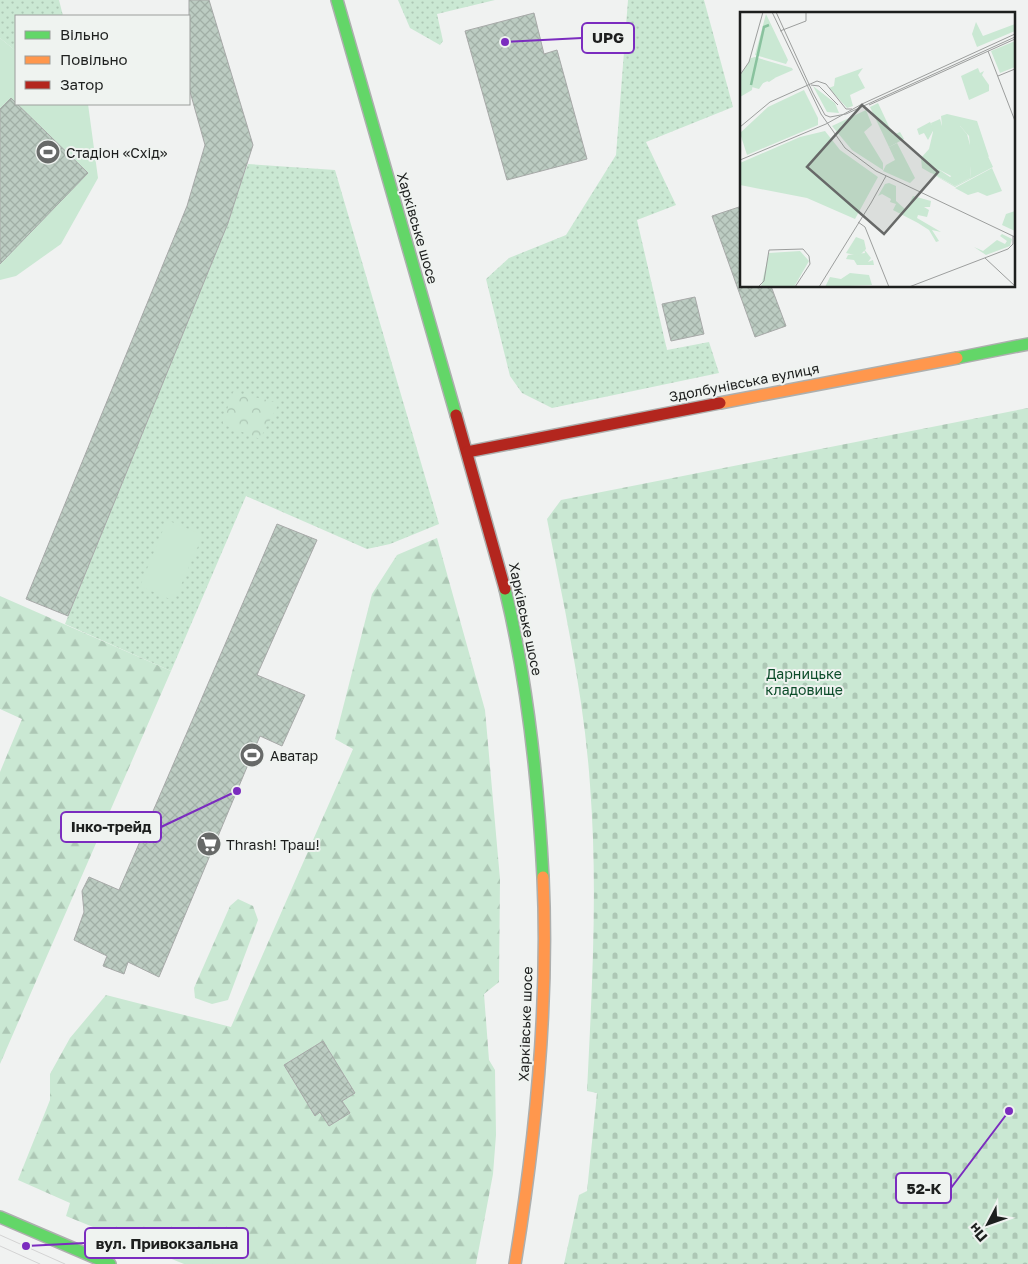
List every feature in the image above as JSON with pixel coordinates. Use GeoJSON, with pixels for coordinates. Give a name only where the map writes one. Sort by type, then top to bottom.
{"type":"FeatureCollection","features":[{"type":"Feature","properties":{"kind":"main road","name":"Харківське шосе"},"geometry":{"type":"LineString","coordinates":[[337,0],[497,554],[523,674],[534,754],[540,832],[543,912],[540,1065],[534,1138],[515,1264]]}},
{"type":"Feature","properties":{"kind":"main road","name":"Здолбунівська вулиця"},"geometry":{"type":"LineString","coordinates":[[467,452],[838,379],[1028,344]]}},
{"type":"Feature","properties":{"kind":"main road"},"geometry":{"type":"LineString","coordinates":[[0,1217],[110,1264]]}},
{"type":"Feature","properties":{"kind":"green space"},"geometry":{"type":"Polygon","coordinates":[[[0,0],[59,0],[63,15],[15,15],[15,50],[0,38],[0,0]]]}},
{"type":"Feature","properties":{"kind":"green space"},"geometry":{"type":"Polygon","coordinates":[[[398,0],[495,0],[437,14],[443,41],[440,45],[410,28],[398,0]]]}},
{"type":"Feature","properties":{"kind":"green space"},"geometry":{"type":"Polygon","coordinates":[[[628,0],[704,0],[733,107],[646,142],[676,205],[637,220],[667,350],[709,342],[719,373],[552,408],[522,393],[510,376],[486,279],[509,258],[566,235],[616,155],[628,0]]]}},
{"type":"Feature","properties":{"kind":"green space","name":"Стадіон «Схід»"},"geometry":{"type":"Polygon","coordinates":[[[0,38],[15,50],[15,105],[88,105],[98,178],[61,244],[16,276],[0,280],[0,38]]]}},
{"type":"Feature","properties":{"kind":"green space"},"geometry":{"type":"Polygon","coordinates":[[[248,164],[335,170],[439,524],[390,544],[367,549],[246,496],[171,671],[65,624],[248,164]]]}},
{"type":"Feature","properties":{"kind":"green space"},"geometry":{"type":"Polygon","coordinates":[[[233,392],[279,403],[260,439],[222,424],[233,392]]]}},
{"type":"Feature","properties":{"kind":"green space","name":"Дарницьке кладовище"},"geometry":{"type":"Polygon","coordinates":[[[1028,408],[1028,1264],[564,1264],[579,1195],[587,1191],[597,1093],[587,1091],[591,1014],[594,862],[590,785],[583,718],[573,651],[547,519],[561,500],[1028,408]]]}},
{"type":"Feature","properties":{"kind":"green space"},"geometry":{"type":"Polygon","coordinates":[[[167,520],[203,535],[174,601],[140,586],[167,520]]]}},
{"type":"Feature","properties":{"kind":"green space"},"geometry":{"type":"Polygon","coordinates":[[[437,538],[485,710],[500,879],[499,982],[484,994],[489,1060],[495,1070],[496,1135],[493,1174],[476,1264],[184,1264],[66,1216],[70,1203],[18,1180],[50,1100],[50,1074],[70,1038],[106,995],[231,1027],[353,749],[335,739],[372,594],[397,555],[437,538]]]}},
{"type":"Feature","properties":{"kind":"green space"},"geometry":{"type":"Polygon","coordinates":[[[0,596],[171,671],[0,1064],[0,772],[22,719],[0,709],[0,596]]]}},
{"type":"Feature","properties":{"kind":"green space"},"geometry":{"type":"Polygon","coordinates":[[[238,899],[253,906],[258,920],[228,1000],[212,1004],[195,998],[194,988],[230,906],[238,899]]]}},
{"type":"Feature","properties":{"kind":"building"},"geometry":{"type":"Polygon","coordinates":[[[189,0],[209,0],[253,145],[228,223],[68,616],[26,599],[187,206],[205,145],[190,92],[189,0]]]}},
{"type":"Feature","properties":{"kind":"building"},"geometry":{"type":"Polygon","coordinates":[[[534,13],[544,54],[557,50],[587,159],[507,180],[465,31],[534,13]]]}},
{"type":"Feature","properties":{"kind":"building"},"geometry":{"type":"Polygon","coordinates":[[[11,98],[15,102],[15,105],[18,105],[88,173],[0,264],[0,109],[11,98]]]}},
{"type":"Feature","properties":{"kind":"building"},"geometry":{"type":"Polygon","coordinates":[[[740,207],[740,288],[772,288],[786,326],[755,337],[712,216],[740,207]]]}},
{"type":"Feature","properties":{"kind":"building"},"geometry":{"type":"Polygon","coordinates":[[[695,297],[704,334],[671,341],[662,304],[695,297]]]}},
{"type":"Feature","properties":{"kind":"building"},"geometry":{"type":"Polygon","coordinates":[[[277,524],[317,540],[257,675],[305,695],[282,746],[260,736],[159,977],[128,962],[124,974],[103,966],[107,956],[74,940],[84,912],[82,891],[89,877],[119,890],[277,524]]]}},
{"type":"Feature","properties":{"kind":"building"},"geometry":{"type":"Polygon","coordinates":[[[323,1041],[355,1093],[342,1101],[350,1113],[329,1126],[320,1112],[315,1116],[284,1065],[323,1041]]]}},
{"type":"Feature","properties":{"kind":"tram line"},"geometry":{"type":"LineString","coordinates":[[0,1235],[65,1264]]}},
{"type":"Feature","properties":{"kind":"tram line"},"geometry":{"type":"LineString","coordinates":[[0,1246],[40,1264]]}},
{"type":"Feature","properties":{"kind":"traffic: fast"},"geometry":{"type":"LineString","coordinates":[[337,0],[456,415]]}},
{"type":"Feature","properties":{"kind":"traffic: fast"},"geometry":{"type":"LineString","coordinates":[[957,358],[1028,344]]}},
{"type":"Feature","properties":{"kind":"traffic: fast"},"geometry":{"type":"LineString","coordinates":[[505,589],[520,660],[531,732],[543,877]]}},
{"type":"Feature","properties":{"kind":"traffic: fast"},"geometry":{"type":"LineString","coordinates":[[0,1217],[110,1264]]}},
{"type":"Feature","properties":{"kind":"traffic: slow"},"geometry":{"type":"LineString","coordinates":[[720,403],[957,358]]}},
{"type":"Feature","properties":{"kind":"traffic: slow"},"geometry":{"type":"LineString","coordinates":[[515,1264],[535,1120],[539,1071],[544,974],[543,877]]}},
{"type":"Feature","properties":{"kind":"traffic: jam"},"geometry":{"type":"LineString","coordinates":[[467,452],[720,403]]}},
{"type":"Feature","properties":{"kind":"traffic: jam"},"geometry":{"type":"LineString","coordinates":[[456,415],[505,589]]}},
{"type":"Feature","properties":{"kind":"place","name":"UPG"},"geometry":{"type":"Point","coordinates":[505,42]}},
{"type":"Feature","properties":{"kind":"place","name":"Стадіон «Схід»"},"geometry":{"type":"Point","coordinates":[48,152]}},
{"type":"Feature","properties":{"kind":"place","name":"Аватар"},"geometry":{"type":"Point","coordinates":[252,755]}},
{"type":"Feature","properties":{"kind":"place","name":"Інко-трейд"},"geometry":{"type":"Point","coordinates":[237,791]}},
{"type":"Feature","properties":{"kind":"place","name":"Thrash! Траш!"},"geometry":{"type":"Point","coordinates":[209,844]}},
{"type":"Feature","properties":{"kind":"place","name":"52-К"},"geometry":{"type":"Point","coordinates":[1009,1111]}},
{"type":"Feature","properties":{"kind":"place","name":"вул. Привокзальна"},"geometry":{"type":"Point","coordinates":[26,1246]}}]}
